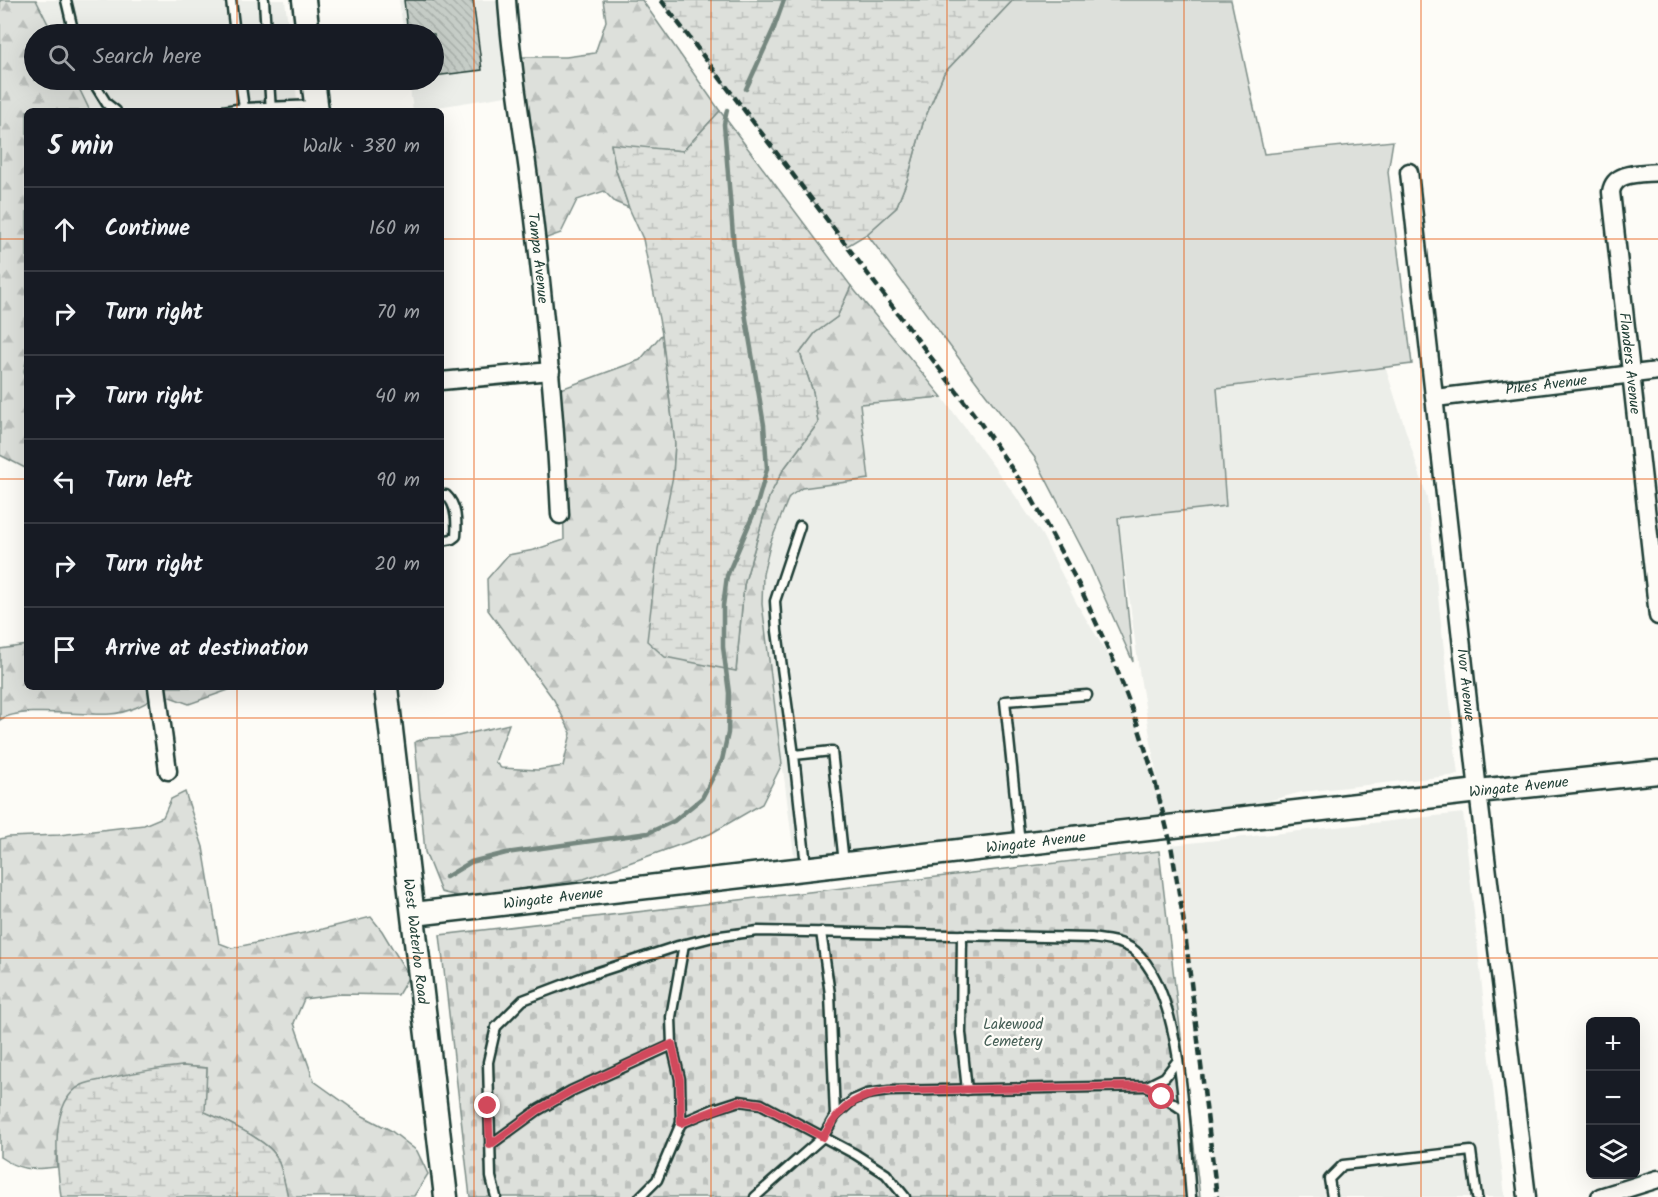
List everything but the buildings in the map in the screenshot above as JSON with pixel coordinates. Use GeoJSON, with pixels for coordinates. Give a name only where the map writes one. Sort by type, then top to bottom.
{"type":"FeatureCollection","features":[{"type":"Feature","properties":{"kind":"street"},"geometry":{"type":"LineString","coordinates":[[304,0],[307,24]]}},
{"type":"Feature","properties":{"kind":"street","name":"Tampa Avenue"},"geometry":{"type":"LineString","coordinates":[[507,0],[551,371],[560,515]]}},
{"type":"Feature","properties":{"kind":"street"},"geometry":{"type":"LineString","coordinates":[[314,90],[317,108]]}},
{"type":"Feature","properties":{"kind":"street","name":"Ivor Avenue"},"geometry":{"type":"LineString","coordinates":[[1409,172],[1478,790],[1527,1197]]}},
{"type":"Feature","properties":{"kind":"street","name":"Flanders Avenue"},"geometry":{"type":"LineString","coordinates":[[1658,172],[1621,177],[1612,186],[1611,200],[1658,616]]}},
{"type":"Feature","properties":{"kind":"street"},"geometry":{"type":"LineString","coordinates":[[444,381],[551,371]]}},
{"type":"Feature","properties":{"kind":"street","name":"Pikes Avenue"},"geometry":{"type":"LineString","coordinates":[[1435,398],[1658,371]]}},
{"type":"Feature","properties":{"kind":"street"},"geometry":{"type":"LineString","coordinates":[[157,690],[168,771]]}},
{"type":"Feature","properties":{"kind":"street","name":"West Waterloo Road"},"geometry":{"type":"LineString","coordinates":[[386,690],[446,1197]]}},
{"type":"Feature","properties":{"kind":"street","name":"Wingate Avenue"},"geometry":{"type":"LineString","coordinates":[[414,914],[844,866],[1478,790],[1658,772]]}},
{"type":"Feature","properties":{"kind":"street"},"geometry":{"type":"LineString","coordinates":[[1600,1197],[1658,1179]]}},
{"type":"Feature","properties":{"kind":"lane"},"geometry":{"type":"LineString","coordinates":[[66,0],[72,24]]}},
{"type":"Feature","properties":{"kind":"lane"},"geometry":{"type":"LineString","coordinates":[[231,0],[234,24]]}},
{"type":"Feature","properties":{"kind":"lane"},"geometry":{"type":"LineString","coordinates":[[264,0],[265,24]]}},
{"type":"Feature","properties":{"kind":"lane"},"geometry":{"type":"LineString","coordinates":[[98,90],[107,104],[113,108]]}},
{"type":"Feature","properties":{"kind":"lane"},"geometry":{"type":"LineString","coordinates":[[241,90],[244,108]]}},
{"type":"Feature","properties":{"kind":"lane"},"geometry":{"type":"LineString","coordinates":[[270,90],[271,108]]}},
{"type":"Feature","properties":{"kind":"lane"},"geometry":{"type":"LineString","coordinates":[[444,495],[452,501],[457,525],[456,536],[444,540]]}},
{"type":"Feature","properties":{"kind":"lane"},"geometry":{"type":"LineString","coordinates":[[800,526],[775,601],[806,870]]}},
{"type":"Feature","properties":{"kind":"lane"},"geometry":{"type":"LineString","coordinates":[[1020,845],[1005,701],[1087,695]]}},
{"type":"Feature","properties":{"kind":"lane"},"geometry":{"type":"LineString","coordinates":[[794,754],[832,751],[844,866]]}},
{"type":"Feature","properties":{"kind":"lane"},"geometry":{"type":"LineString","coordinates":[[496,1197],[491,1177],[488,1062],[496,1028],[523,1000],[586,976],[684,944],[713,937],[758,931],[1091,938],[1115,941],[1134,950],[1152,971],[1166,1002],[1179,1060],[1191,1197]]}},
{"type":"Feature","properties":{"kind":"lane"},"geometry":{"type":"LineString","coordinates":[[821,932],[830,994],[835,1116]]}},
{"type":"Feature","properties":{"kind":"lane"},"geometry":{"type":"LineString","coordinates":[[962,935],[961,1033],[967,1090]]}},
{"type":"Feature","properties":{"kind":"lane"},"geometry":{"type":"LineString","coordinates":[[640,1197],[657,1180],[681,1123],[680,1079],[672,1044],[671,1017],[684,944]]}},
{"type":"Feature","properties":{"kind":"lane"},"geometry":{"type":"LineString","coordinates":[[490,1145],[538,1110],[571,1091],[672,1044]]}},
{"type":"Feature","properties":{"kind":"lane"},"geometry":{"type":"LineString","coordinates":[[756,1197],[823,1137],[835,1116],[867,1094],[889,1091],[1147,1086],[1165,1077],[1179,1060]]}},
{"type":"Feature","properties":{"kind":"lane"},"geometry":{"type":"LineString","coordinates":[[1147,1086],[1183,1110]]}},
{"type":"Feature","properties":{"kind":"lane"},"geometry":{"type":"LineString","coordinates":[[681,1123],[739,1101],[761,1104],[855,1154],[886,1174],[905,1197]]}},
{"type":"Feature","properties":{"kind":"lane"},"geometry":{"type":"LineString","coordinates":[[1332,1197],[1329,1179],[1343,1165],[1471,1151],[1477,1197]]}},
{"type":"Feature","properties":{"kind":"shaded area"},"geometry":{"type":"Polygon","coordinates":[[[36,0],[285,0],[288,24],[48,24],[36,0]]]}},
{"type":"Feature","properties":{"kind":"shaded area"},"geometry":{"type":"Polygon","coordinates":[[[399,0],[517,0],[523,39],[501,49],[506,96],[432,108],[413,108],[410,90],[444,90],[444,24],[403,24],[399,0]]]}},
{"type":"Feature","properties":{"kind":"shaded area"},"geometry":{"type":"Polygon","coordinates":[[[80,90],[296,90],[298,108],[89,108],[80,90]]]}},
{"type":"Feature","properties":{"kind":"shaded area"},"geometry":{"type":"Polygon","coordinates":[[[1385,366],[1427,497],[1458,775],[1302,792],[1166,828],[796,871],[762,604],[763,574],[771,541],[789,496],[802,488],[869,478],[859,404],[942,397],[1012,491],[1042,535],[1077,604],[1116,668],[1142,738],[1164,819],[1140,677],[1118,517],[1225,506],[1217,388],[1385,366]]]}},
{"type":"Feature","properties":{"kind":"shaded area"},"geometry":{"type":"Polygon","coordinates":[[[1463,813],[1505,1197],[1218,1197],[1171,845],[1463,813]]]}},
{"type":"Feature","properties":{"kind":"green space"},"geometry":{"type":"Polygon","coordinates":[[[0,0],[36,0],[48,24],[24,24],[24,90],[80,90],[89,108],[24,108],[24,467],[0,455],[0,0]]]}},
{"type":"Feature","properties":{"kind":"green space"},"geometry":{"type":"Polygon","coordinates":[[[603,0],[642,0],[720,111],[683,151],[611,145],[616,170],[629,208],[615,202],[604,191],[577,200],[561,233],[544,239],[520,57],[566,57],[595,53],[606,21],[603,0]]]}},
{"type":"Feature","properties":{"kind":"green space"},"geometry":{"type":"Polygon","coordinates":[[[661,0],[1013,0],[944,73],[923,123],[908,178],[896,208],[867,234],[847,246],[661,0]]]}},
{"type":"Feature","properties":{"kind":"green space"},"geometry":{"type":"Polygon","coordinates":[[[1013,0],[1231,0],[1264,154],[1393,141],[1388,172],[1412,364],[1217,388],[1226,506],[1118,518],[1133,662],[1087,558],[1035,458],[867,234],[896,208],[908,178],[923,123],[944,73],[1013,0]]]}},
{"type":"Feature","properties":{"kind":"green space"},"geometry":{"type":"Polygon","coordinates":[[[720,111],[851,286],[837,317],[815,333],[800,353],[813,392],[818,423],[783,470],[769,497],[744,585],[736,671],[665,657],[647,641],[658,549],[673,476],[675,444],[662,334],[643,239],[616,170],[611,144],[683,151],[720,111]]]}},
{"type":"Feature","properties":{"kind":"green space"},"geometry":{"type":"Polygon","coordinates":[[[851,286],[942,397],[860,404],[869,479],[802,488],[789,497],[771,541],[763,574],[762,604],[782,764],[762,804],[710,834],[584,879],[465,898],[441,892],[425,852],[415,742],[426,738],[454,737],[509,724],[495,762],[501,768],[538,770],[563,766],[571,733],[554,700],[488,610],[487,579],[508,555],[534,550],[564,540],[561,389],[640,360],[662,334],[675,444],[673,476],[736,671],[744,585],[769,497],[783,470],[818,423],[813,392],[800,353],[815,333],[837,317],[851,286]]]}},
{"type":"Feature","properties":{"kind":"green space"},"geometry":{"type":"Polygon","coordinates":[[[24,645],[24,690],[229,690],[189,704],[162,694],[124,712],[99,714],[37,712],[22,713],[0,720],[0,649],[24,645]]]}},
{"type":"Feature","properties":{"kind":"green space"},"geometry":{"type":"Polygon","coordinates":[[[185,792],[203,847],[219,943],[232,948],[371,917],[409,976],[398,995],[341,994],[304,999],[294,1023],[314,1081],[363,1116],[390,1130],[417,1151],[428,1174],[414,1196],[288,1197],[278,1160],[271,1150],[243,1131],[204,1112],[207,1068],[182,1066],[56,1152],[57,1167],[34,1169],[21,1167],[0,1157],[0,839],[144,825],[163,817],[171,799],[185,792]]]}},
{"type":"Feature","properties":{"kind":"green space","name":"Lakewood Cemetery"},"geometry":{"type":"Polygon","coordinates":[[[1159,851],[1200,1197],[470,1197],[440,935],[1159,851]]]}},
{"type":"Feature","properties":{"kind":"green space"},"geometry":{"type":"Polygon","coordinates":[[[182,1066],[207,1068],[205,1112],[264,1143],[271,1150],[280,1165],[288,1197],[61,1197],[57,1136],[59,1120],[71,1093],[89,1082],[182,1066]]]}},
{"type":"Feature","properties":{"kind":"waterway"},"geometry":{"type":"LineString","coordinates":[[746,89],[784,0]]}},
{"type":"Feature","properties":{"kind":"waterway"},"geometry":{"type":"LineString","coordinates":[[446,877],[471,862],[506,853],[648,833],[674,821],[702,798],[722,760],[728,733],[729,693],[723,647],[723,606],[727,576],[756,508],[767,469],[764,425],[734,248],[724,124],[727,110]]}},
{"type":"Feature","properties":{"kind":"railway"},"geometry":{"type":"LineString","coordinates":[[661,0],[979,421],[1030,495],[1079,585],[1114,662],[1137,723],[1152,770],[1171,845],[1183,917],[1217,1197]]}},
{"type":"Feature","properties":{"kind":"route"},"geometry":{"type":"LineString","coordinates":[[488,1106],[490,1145],[538,1110],[571,1091],[672,1044],[680,1079],[681,1123],[739,1101],[761,1104],[823,1137],[835,1116],[854,1101],[867,1094],[889,1091],[1147,1086],[1162,1097]]}}]}
